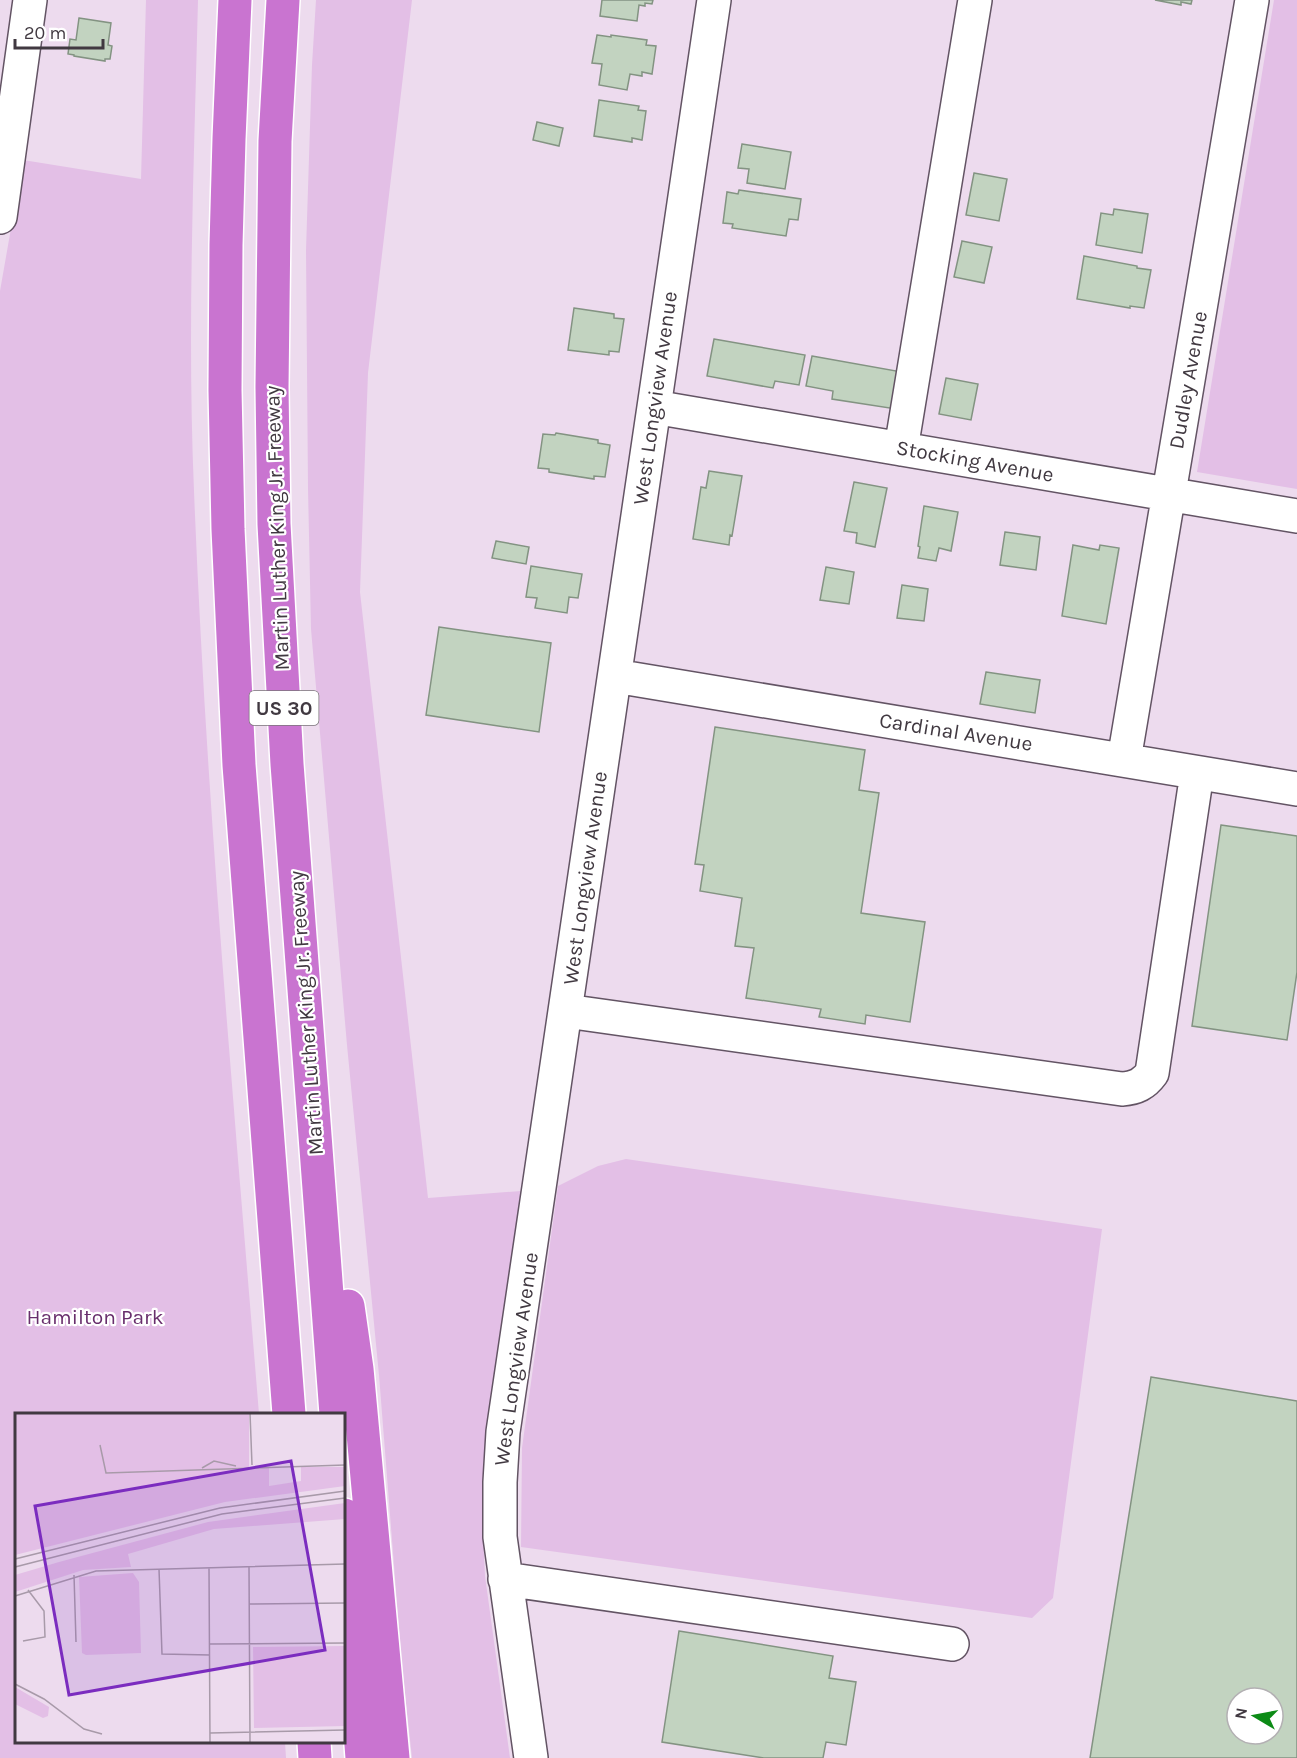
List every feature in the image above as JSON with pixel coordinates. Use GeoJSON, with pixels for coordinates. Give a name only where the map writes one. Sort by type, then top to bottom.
{"type":"FeatureCollection","features":[{"type":"Feature","properties":{"kind":"highway","name":"US 30"},"geometry":{"type":"LineString","coordinates":[[235,0],[226,245],[225,390],[228,529],[239,765],[289,1413]]}},
{"type":"Feature","properties":{"kind":"highway","name":"Martin Luther King Jr. Freeway"},"geometry":{"type":"LineString","coordinates":[[283,0],[275,141],[272,375],[274,524],[286,753],[336,1413]]}},
{"type":"Feature","properties":{"kind":"highway"},"geometry":{"type":"LineString","coordinates":[[308,1040],[357,1369],[393,1758]]}},
{"type":"Feature","properties":{"kind":"highway"},"geometry":{"type":"LineString","coordinates":[[345,1528],[362,1758]]}},
{"type":"Feature","properties":{"kind":"highway"},"geometry":{"type":"LineString","coordinates":[[314,1743],[315,1758]]}},
{"type":"Feature","properties":{"kind":"street"},"geometry":{"type":"LineString","coordinates":[[0,217],[30,0]]}},
{"type":"Feature","properties":{"kind":"street","name":"West Longview Avenue"},"geometry":{"type":"LineString","coordinates":[[531,1758],[500,1537],[503,1432],[714,0]]}},
{"type":"Feature","properties":{"kind":"street"},"geometry":{"type":"LineString","coordinates":[[901,449],[975,0]]}},
{"type":"Feature","properties":{"kind":"street","name":"Dudley Avenue"},"geometry":{"type":"LineString","coordinates":[[1124,760],[1252,0]]}},
{"type":"Feature","properties":{"kind":"street","name":"Stocking Avenue"},"geometry":{"type":"LineString","coordinates":[[654,407],[1297,516]]}},
{"type":"Feature","properties":{"kind":"street","name":"Cardinal Avenue"},"geometry":{"type":"LineString","coordinates":[[615,676],[1297,789]]}},
{"type":"Feature","properties":{"kind":"street"},"geometry":{"type":"LineString","coordinates":[[566,1011],[1122,1089],[1134,1088],[1145,1082],[1152,1073],[1197,772]]}},
{"type":"Feature","properties":{"kind":"street"},"geometry":{"type":"LineString","coordinates":[[505,1579],[952,1644]]}},
{"type":"Feature","properties":{"kind":"green space","name":"Hamilton Park"},"geometry":{"type":"Polygon","coordinates":[[[146,0],[198,0],[191,307],[194,491],[213,837],[259,1413],[15,1413],[15,1743],[285,1743],[286,1758],[0,1758],[0,291],[23,160],[141,179],[146,0]]]}},
{"type":"Feature","properties":{"kind":"green space"},"geometry":{"type":"Polygon","coordinates":[[[316,0],[412,0],[368,373],[360,592],[428,1198],[521,1191],[484,1456],[482,1512],[485,1576],[510,1758],[412,1758],[402,1667],[379,1375],[347,1045],[311,629],[306,250],[316,0]]]}},
{"type":"Feature","properties":{"kind":"green space"},"geometry":{"type":"Polygon","coordinates":[[[1274,0],[1297,0],[1297,489],[1197,472],[1274,0]]]}},
{"type":"Feature","properties":{"kind":"green space"},"geometry":{"type":"Polygon","coordinates":[[[626,1159],[1102,1229],[1053,1598],[1032,1618],[521,1547],[522,1448],[558,1186],[598,1166],[626,1159]]]}},
{"type":"Feature","properties":{"kind":"building"},"geometry":{"type":"Polygon","coordinates":[[[602,0],[653,0],[652,4],[639,5],[637,21],[600,16],[602,0]]]}},
{"type":"Feature","properties":{"kind":"building"},"geometry":{"type":"Polygon","coordinates":[[[1155,0],[1192,0],[1191,4],[1181,2],[1181,5],[1155,0]]]}},
{"type":"Feature","properties":{"kind":"building"},"geometry":{"type":"Polygon","coordinates":[[[79,18],[111,23],[108,45],[112,46],[110,59],[105,59],[105,61],[68,54],[70,39],[76,40],[79,18]]]}},
{"type":"Feature","properties":{"kind":"building"},"geometry":{"type":"Polygon","coordinates":[[[597,35],[647,40],[646,45],[656,46],[652,74],[642,72],[642,76],[630,74],[627,90],[599,85],[602,64],[592,63],[597,35]]]}},
{"type":"Feature","properties":{"kind":"building"},"geometry":{"type":"Polygon","coordinates":[[[599,100],[639,106],[638,110],[646,111],[642,140],[632,138],[632,142],[594,136],[599,100]]]}},
{"type":"Feature","properties":{"kind":"building"},"geometry":{"type":"Polygon","coordinates":[[[537,122],[563,128],[559,146],[533,140],[537,122]]]}},
{"type":"Feature","properties":{"kind":"building"},"geometry":{"type":"Polygon","coordinates":[[[742,144],[791,152],[785,189],[747,183],[749,169],[738,168],[742,144]]]}},
{"type":"Feature","properties":{"kind":"building"},"geometry":{"type":"Polygon","coordinates":[[[974,173],[1007,179],[999,221],[966,215],[974,173]]]}},
{"type":"Feature","properties":{"kind":"building"},"geometry":{"type":"Polygon","coordinates":[[[739,190],[801,199],[798,220],[789,219],[786,236],[732,228],[733,224],[723,223],[727,192],[738,194],[739,190]]]}},
{"type":"Feature","properties":{"kind":"building"},"geometry":{"type":"Polygon","coordinates":[[[1114,209],[1148,214],[1142,253],[1096,245],[1101,213],[1113,215],[1114,209]]]}},
{"type":"Feature","properties":{"kind":"building"},"geometry":{"type":"Polygon","coordinates":[[[962,241],[992,247],[984,283],[954,277],[962,241]]]}},
{"type":"Feature","properties":{"kind":"building"},"geometry":{"type":"Polygon","coordinates":[[[1084,256],[1151,270],[1144,308],[1130,306],[1130,308],[1077,299],[1084,256]]]}},
{"type":"Feature","properties":{"kind":"building"},"geometry":{"type":"Polygon","coordinates":[[[574,308],[614,314],[614,318],[624,319],[619,352],[609,351],[609,355],[568,350],[574,308]]]}},
{"type":"Feature","properties":{"kind":"building"},"geometry":{"type":"Polygon","coordinates":[[[714,339],[805,355],[799,385],[775,381],[773,388],[707,376],[714,339]]]}},
{"type":"Feature","properties":{"kind":"building"},"geometry":{"type":"Polygon","coordinates":[[[812,356],[902,372],[896,409],[832,399],[833,391],[806,386],[812,356]]]}},
{"type":"Feature","properties":{"kind":"building"},"geometry":{"type":"Polygon","coordinates":[[[946,378],[978,384],[971,420],[939,414],[946,378]]]}},
{"type":"Feature","properties":{"kind":"building"},"geometry":{"type":"Polygon","coordinates":[[[556,433],[598,440],[598,443],[610,445],[605,477],[594,476],[594,479],[549,472],[549,469],[538,468],[543,434],[555,435],[556,433]]]}},
{"type":"Feature","properties":{"kind":"building"},"geometry":{"type":"Polygon","coordinates":[[[709,471],[742,476],[729,545],[693,539],[701,487],[706,488],[709,471]]]}},
{"type":"Feature","properties":{"kind":"building"},"geometry":{"type":"Polygon","coordinates":[[[854,482],[887,488],[875,547],[856,543],[857,533],[844,531],[854,482]]]}},
{"type":"Feature","properties":{"kind":"building"},"geometry":{"type":"Polygon","coordinates":[[[924,506],[958,512],[951,551],[939,548],[936,561],[918,558],[924,506]]]}},
{"type":"Feature","properties":{"kind":"building"},"geometry":{"type":"Polygon","coordinates":[[[1005,532],[1040,537],[1036,570],[1000,565],[1005,532]]]}},
{"type":"Feature","properties":{"kind":"building"},"geometry":{"type":"Polygon","coordinates":[[[496,541],[529,547],[526,564],[492,558],[496,541]]]}},
{"type":"Feature","properties":{"kind":"building"},"geometry":{"type":"Polygon","coordinates":[[[1073,545],[1099,550],[1100,545],[1119,548],[1106,624],[1062,616],[1073,545]]]}},
{"type":"Feature","properties":{"kind":"building"},"geometry":{"type":"Polygon","coordinates":[[[531,566],[582,574],[578,598],[569,597],[567,613],[535,608],[537,598],[526,597],[531,566]]]}},
{"type":"Feature","properties":{"kind":"building"},"geometry":{"type":"Polygon","coordinates":[[[826,567],[854,572],[849,604],[820,600],[826,567]]]}},
{"type":"Feature","properties":{"kind":"building"},"geometry":{"type":"Polygon","coordinates":[[[902,585],[928,589],[924,621],[897,618],[902,585]]]}},
{"type":"Feature","properties":{"kind":"building"},"geometry":{"type":"Polygon","coordinates":[[[439,627],[551,643],[539,732],[426,715],[439,627]]]}},
{"type":"Feature","properties":{"kind":"building"},"geometry":{"type":"Polygon","coordinates":[[[986,672],[1040,680],[1035,713],[980,704],[986,672]]]}},
{"type":"Feature","properties":{"kind":"building"},"geometry":{"type":"Polygon","coordinates":[[[715,727],[865,750],[859,790],[879,793],[861,913],[925,922],[910,1022],[866,1015],[865,1024],[819,1017],[821,1009],[746,998],[754,948],[735,946],[742,898],[700,891],[704,865],[695,864],[715,727]]]}},
{"type":"Feature","properties":{"kind":"building"},"geometry":{"type":"Polygon","coordinates":[[[1221,825],[1297,836],[1297,972],[1287,1040],[1192,1026],[1221,825]]]}},
{"type":"Feature","properties":{"kind":"building"},"geometry":{"type":"Polygon","coordinates":[[[1151,1377],[1297,1401],[1297,1758],[1090,1758],[1151,1377]]]}},
{"type":"Feature","properties":{"kind":"building"},"geometry":{"type":"Polygon","coordinates":[[[679,1631],[833,1656],[829,1678],[856,1682],[846,1745],[826,1742],[823,1758],[764,1758],[662,1742],[679,1631]]]}}]}
